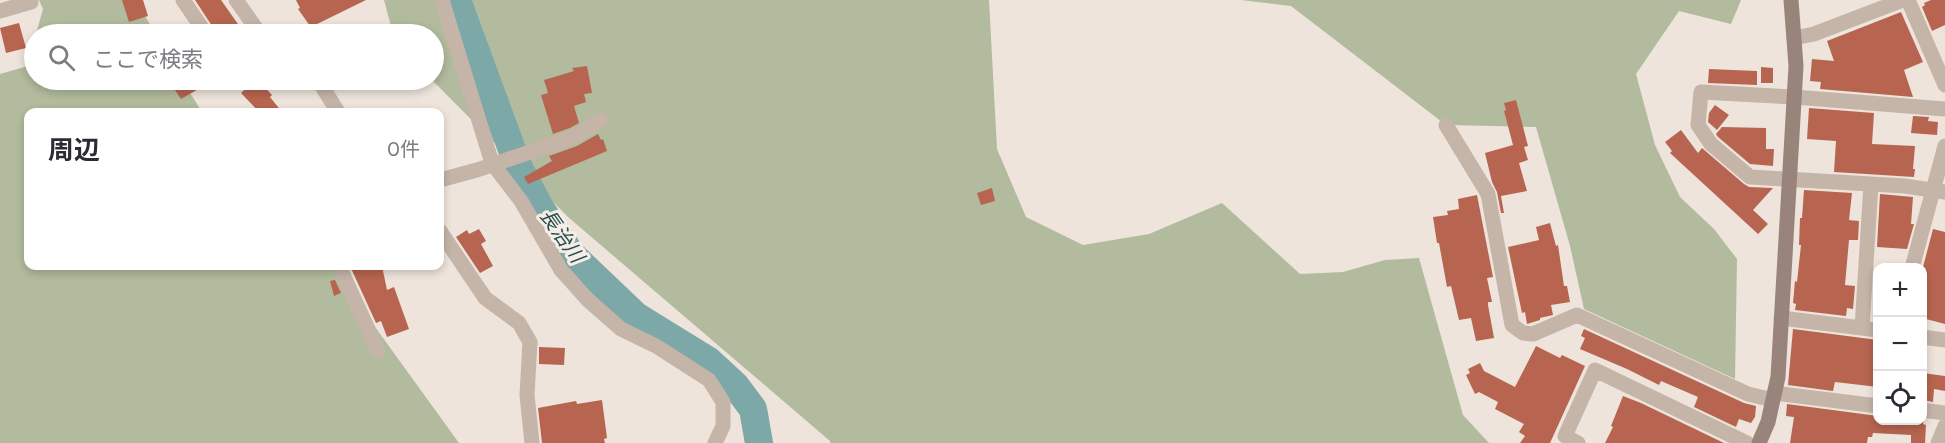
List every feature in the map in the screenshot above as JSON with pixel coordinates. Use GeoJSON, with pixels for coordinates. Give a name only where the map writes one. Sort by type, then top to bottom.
{"type":"FeatureCollection","features":[{"type":"Feature","properties":{"kind":"street"},"geometry":{"type":"LineString","coordinates":[[0,11],[31,2],[31,0]]}},
{"type":"Feature","properties":{"kind":"street"},"geometry":{"type":"LineString","coordinates":[[183,0],[199,24]]}},
{"type":"Feature","properties":{"kind":"street"},"geometry":{"type":"LineString","coordinates":[[236,0],[253,24]]}},
{"type":"Feature","properties":{"kind":"street"},"geometry":{"type":"LineString","coordinates":[[442,0],[492,163],[521,201],[561,270],[588,300],[621,329],[656,346],[709,380],[723,402],[723,426],[715,443]]}},
{"type":"Feature","properties":{"kind":"street"},"geometry":{"type":"LineString","coordinates":[[1759,443],[1768,422],[1778,377],[1796,66],[1791,0]]}},
{"type":"Feature","properties":{"kind":"street"},"geometry":{"type":"LineString","coordinates":[[1794,38],[1814,34],[1903,0]]}},
{"type":"Feature","properties":{"kind":"street"},"geometry":{"type":"LineString","coordinates":[[1908,0],[1945,85]]}},
{"type":"Feature","properties":{"kind":"street"},"geometry":{"type":"LineString","coordinates":[[324,90],[336,108]]}},
{"type":"Feature","properties":{"kind":"street"},"geometry":{"type":"LineString","coordinates":[[1939,191],[1871,184],[1750,177],[1711,144],[1698,125],[1701,92],[1945,109]]}},
{"type":"Feature","properties":{"kind":"street"},"geometry":{"type":"LineString","coordinates":[[444,179],[574,137],[601,120]]}},
{"type":"Feature","properties":{"kind":"street"},"geometry":{"type":"LineString","coordinates":[[1446,125],[1488,194],[1512,325],[1523,333],[1533,334],[1577,315],[1748,394],[1873,406]]}},
{"type":"Feature","properties":{"kind":"street"},"geometry":{"type":"LineString","coordinates":[[1913,263],[1939,191],[1945,146]]}},
{"type":"Feature","properties":{"kind":"street"},"geometry":{"type":"LineString","coordinates":[[1781,318],[1870,329],[1871,184]]}},
{"type":"Feature","properties":{"kind":"street"},"geometry":{"type":"LineString","coordinates":[[444,237],[485,298],[519,323],[530,342],[527,395],[532,443]]}},
{"type":"Feature","properties":{"kind":"street"},"geometry":{"type":"LineString","coordinates":[[341,270],[378,351]]}},
{"type":"Feature","properties":{"kind":"street"},"geometry":{"type":"LineString","coordinates":[[1927,338],[1945,340]]}},
{"type":"Feature","properties":{"kind":"street"},"geometry":{"type":"LineString","coordinates":[[1578,443],[1565,436],[1595,370],[1747,443]]}},
{"type":"Feature","properties":{"kind":"street"},"geometry":{"type":"LineString","coordinates":[[1927,411],[1945,414]]}},
{"type":"Feature","properties":{"kind":"street"},"geometry":{"type":"LineString","coordinates":[[1938,443],[1945,426]]}},
{"type":"Feature","properties":{"kind":"green space"},"geometry":{"type":"Polygon","coordinates":[[[39,0],[135,0],[150,24],[39,24],[43,9],[39,0]]]}},
{"type":"Feature","properties":{"kind":"green space"},"geometry":{"type":"Polygon","coordinates":[[[384,0],[989,0],[997,149],[1026,217],[1083,245],[1149,234],[1222,203],[1300,274],[1343,272],[1385,260],[1419,258],[1463,415],[1489,443],[830,443],[568,217],[442,90],[444,90],[444,24],[390,24],[384,0]]]}},
{"type":"Feature","properties":{"kind":"green space"},"geometry":{"type":"Polygon","coordinates":[[[1241,0],[1741,0],[1731,24],[1679,11],[1636,74],[1655,145],[1680,197],[1714,229],[1737,259],[1735,379],[1584,309],[1570,246],[1536,127],[1446,125],[1291,6],[1241,0]]]}},
{"type":"Feature","properties":{"kind":"green space"},"geometry":{"type":"Polygon","coordinates":[[[24,67],[24,90],[188,90],[200,108],[24,108],[24,270],[334,270],[459,443],[0,443],[0,74],[24,67]]]}},
{"type":"Feature","properties":{"kind":"building"},"geometry":{"type":"Polygon","coordinates":[[[122,0],[143,0],[148,16],[129,22],[122,0]]]}},
{"type":"Feature","properties":{"kind":"building"},"geometry":{"type":"Polygon","coordinates":[[[195,0],[221,0],[238,24],[211,24],[195,0]]]}},
{"type":"Feature","properties":{"kind":"building"},"geometry":{"type":"Polygon","coordinates":[[[296,0],[366,0],[317,24],[309,24],[298,9],[300,8],[296,0]]]}},
{"type":"Feature","properties":{"kind":"building"},"geometry":{"type":"Polygon","coordinates":[[[1931,0],[1945,0],[1945,25],[1932,31],[1922,7],[1924,3],[1931,0]]]}},
{"type":"Feature","properties":{"kind":"building"},"geometry":{"type":"Polygon","coordinates":[[[1901,12],[1923,62],[1904,70],[1913,97],[1820,89],[1821,82],[1810,81],[1812,59],[1834,61],[1827,41],[1901,12]]]}},
{"type":"Feature","properties":{"kind":"building"},"geometry":{"type":"Polygon","coordinates":[[[19,23],[24,48],[6,53],[0,28],[19,23]]]}},
{"type":"Feature","properties":{"kind":"building"},"geometry":{"type":"Polygon","coordinates":[[[587,66],[592,93],[584,94],[586,102],[574,106],[579,123],[553,134],[541,95],[548,93],[544,80],[574,71],[572,68],[587,66]]]}},
{"type":"Feature","properties":{"kind":"building"},"geometry":{"type":"Polygon","coordinates":[[[1761,67],[1773,68],[1773,83],[1761,83],[1761,67]]]}},
{"type":"Feature","properties":{"kind":"building"},"geometry":{"type":"Polygon","coordinates":[[[1709,69],[1757,71],[1757,85],[1708,83],[1709,69]]]}},
{"type":"Feature","properties":{"kind":"building"},"geometry":{"type":"Polygon","coordinates":[[[175,90],[197,90],[181,99],[175,90]]]}},
{"type":"Feature","properties":{"kind":"building"},"geometry":{"type":"Polygon","coordinates":[[[244,90],[267,90],[279,108],[255,108],[241,93],[244,90]]]}},
{"type":"Feature","properties":{"kind":"building"},"geometry":{"type":"Polygon","coordinates":[[[1516,100],[1528,146],[1524,147],[1528,160],[1519,163],[1527,191],[1501,196],[1504,213],[1501,213],[1485,153],[1513,145],[1504,103],[1516,100]]]}},
{"type":"Feature","properties":{"kind":"building"},"geometry":{"type":"Polygon","coordinates":[[[1715,105],[1729,115],[1717,130],[1708,122],[1709,113],[1715,105]]]}},
{"type":"Feature","properties":{"kind":"building"},"geometry":{"type":"Polygon","coordinates":[[[1809,108],[1874,113],[1872,144],[1915,146],[1914,177],[1834,172],[1836,141],[1807,139],[1809,108]]]}},
{"type":"Feature","properties":{"kind":"building"},"geometry":{"type":"Polygon","coordinates":[[[1913,116],[1929,117],[1928,121],[1938,122],[1937,135],[1911,133],[1913,116]]]}},
{"type":"Feature","properties":{"kind":"building"},"geometry":{"type":"Polygon","coordinates":[[[1722,127],[1766,128],[1766,149],[1774,149],[1773,166],[1750,164],[1718,137],[1716,134],[1722,127]]]}},
{"type":"Feature","properties":{"kind":"building"},"geometry":{"type":"Polygon","coordinates":[[[1681,130],[1698,153],[1702,148],[1744,184],[1749,187],[1773,188],[1753,210],[1768,224],[1758,234],[1670,153],[1672,151],[1665,142],[1681,130]]]}},
{"type":"Feature","properties":{"kind":"building"},"geometry":{"type":"Polygon","coordinates":[[[598,134],[601,140],[603,139],[607,151],[528,184],[524,177],[552,161],[549,156],[577,146],[598,134]]]}},
{"type":"Feature","properties":{"kind":"building"},"geometry":{"type":"Polygon","coordinates":[[[992,188],[995,201],[981,205],[977,193],[992,188]]]}},
{"type":"Feature","properties":{"kind":"building"},"geometry":{"type":"Polygon","coordinates":[[[1804,190],[1852,193],[1849,220],[1859,221],[1858,240],[1849,240],[1845,285],[1855,286],[1853,309],[1847,308],[1846,316],[1795,310],[1796,304],[1793,303],[1801,245],[1799,245],[1800,218],[1802,218],[1804,190]]]}},
{"type":"Feature","properties":{"kind":"building"},"geometry":{"type":"Polygon","coordinates":[[[1880,194],[1913,197],[1911,224],[1914,224],[1907,249],[1877,247],[1880,194]]]}},
{"type":"Feature","properties":{"kind":"building"},"geometry":{"type":"Polygon","coordinates":[[[1477,195],[1493,277],[1487,278],[1492,302],[1488,302],[1488,305],[1494,338],[1476,341],[1471,318],[1459,320],[1451,286],[1447,287],[1433,217],[1448,215],[1447,211],[1459,209],[1458,199],[1477,195]]]}},
{"type":"Feature","properties":{"kind":"building"},"geometry":{"type":"Polygon","coordinates":[[[1550,223],[1556,246],[1558,245],[1564,286],[1567,286],[1570,302],[1551,305],[1553,315],[1527,324],[1525,312],[1522,313],[1508,247],[1539,240],[1536,227],[1550,223]]]}},
{"type":"Feature","properties":{"kind":"building"},"geometry":{"type":"Polygon","coordinates":[[[479,229],[486,241],[481,244],[493,266],[480,273],[456,237],[467,230],[469,234],[479,229]]]}},
{"type":"Feature","properties":{"kind":"building"},"geometry":{"type":"Polygon","coordinates":[[[1933,229],[1945,232],[1945,324],[1927,319],[1927,263],[1924,263],[1933,229]]]}},
{"type":"Feature","properties":{"kind":"building"},"geometry":{"type":"Polygon","coordinates":[[[352,270],[383,270],[387,290],[394,287],[409,329],[387,337],[381,321],[376,323],[352,270]]]}},
{"type":"Feature","properties":{"kind":"building"},"geometry":{"type":"Polygon","coordinates":[[[335,280],[341,293],[334,296],[330,281],[335,280]]]}},
{"type":"Feature","properties":{"kind":"building"},"geometry":{"type":"Polygon","coordinates":[[[1584,329],[1744,403],[1756,406],[1755,417],[1751,423],[1739,419],[1736,427],[1694,407],[1698,397],[1661,381],[1659,385],[1580,349],[1585,338],[1581,336],[1584,329]]]}},
{"type":"Feature","properties":{"kind":"building"},"geometry":{"type":"Polygon","coordinates":[[[1793,329],[1873,339],[1873,386],[1835,382],[1833,391],[1788,385],[1793,329]]]}},
{"type":"Feature","properties":{"kind":"building"},"geometry":{"type":"Polygon","coordinates":[[[1536,346],[1560,358],[1562,355],[1585,366],[1550,443],[1520,443],[1525,436],[1519,432],[1524,424],[1495,409],[1498,402],[1479,392],[1475,394],[1466,375],[1470,373],[1468,369],[1480,363],[1484,371],[1515,387],[1536,346]]]}},
{"type":"Feature","properties":{"kind":"building"},"geometry":{"type":"Polygon","coordinates":[[[539,347],[565,348],[564,365],[539,364],[539,347]]]}},
{"type":"Feature","properties":{"kind":"building"},"geometry":{"type":"Polygon","coordinates":[[[1927,374],[1945,376],[1945,391],[1934,389],[1933,402],[1927,401],[1927,374]]]}},
{"type":"Feature","properties":{"kind":"building"},"geometry":{"type":"Polygon","coordinates":[[[1623,396],[1641,403],[1724,443],[1605,443],[1623,396]]]}},
{"type":"Feature","properties":{"kind":"building"},"geometry":{"type":"Polygon","coordinates":[[[602,400],[607,438],[604,439],[605,443],[542,443],[538,408],[576,401],[577,404],[602,400]]]}},
{"type":"Feature","properties":{"kind":"building"},"geometry":{"type":"Polygon","coordinates":[[[1787,404],[1873,415],[1873,425],[1926,425],[1925,443],[1911,443],[1911,435],[1873,433],[1872,437],[1868,437],[1867,443],[1790,443],[1794,417],[1786,416],[1787,404]]]}},
{"type":"Feature","properties":{"kind":"waterway","name":"長治川"},"geometry":{"type":"LineString","coordinates":[[457,0],[518,166],[539,206],[571,254],[636,316],[709,361],[735,385],[753,409],[759,443]]}}]}
